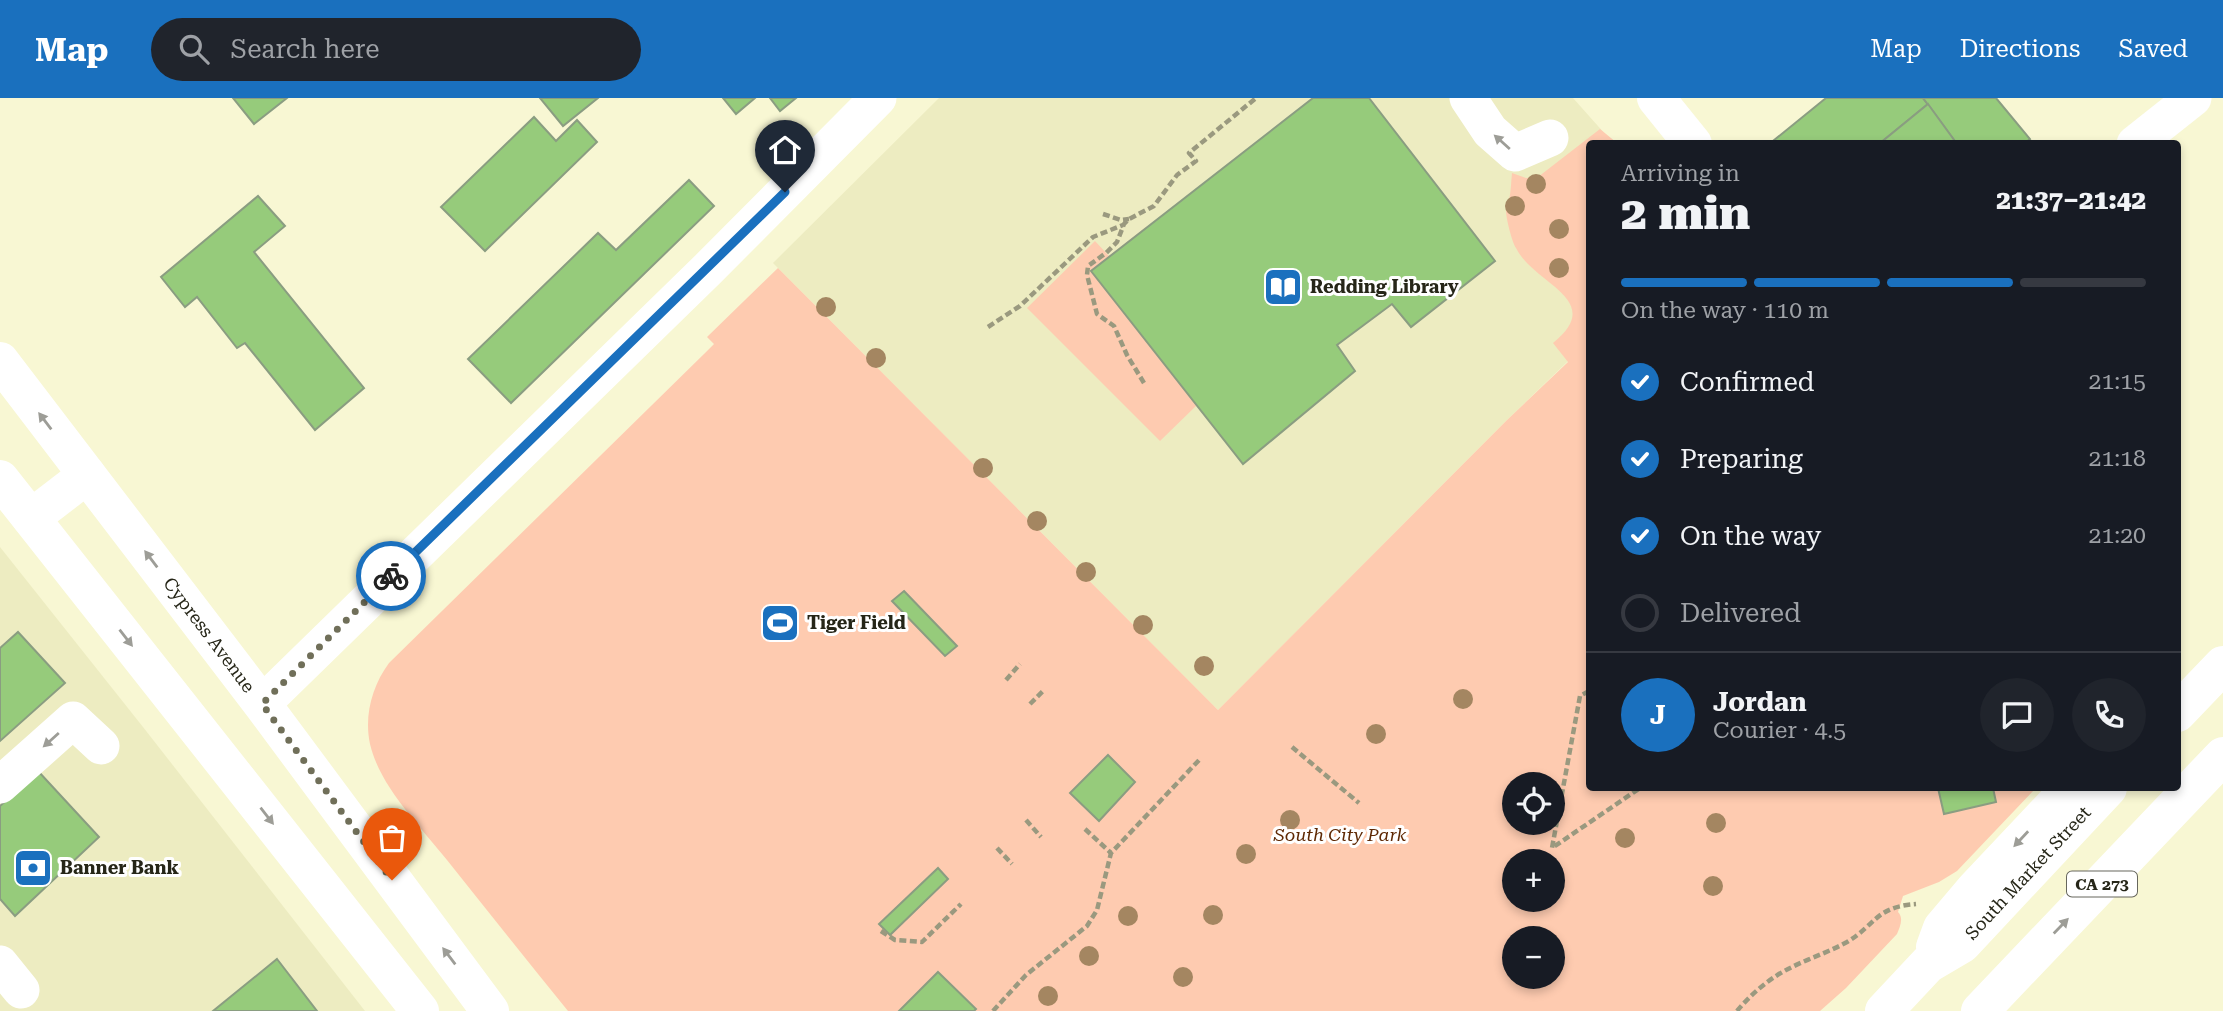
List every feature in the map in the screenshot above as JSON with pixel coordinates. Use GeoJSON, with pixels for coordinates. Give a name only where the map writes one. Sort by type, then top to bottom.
{"type":"FeatureCollection","features":[{"type":"Feature","properties":{"kind":"main road"},"geometry":{"type":"LineString","coordinates":[[1656,98],[1690,140]]}},
{"type":"Feature","properties":{"kind":"main road","name":"Cypress Avenue"},"geometry":{"type":"LineString","coordinates":[[0,361],[262,704],[490,1011]]}},
{"type":"Feature","properties":{"kind":"main road"},"geometry":{"type":"LineString","coordinates":[[31,518],[87,475]]}},
{"type":"Feature","properties":{"kind":"main road"},"geometry":{"type":"LineString","coordinates":[[0,479],[420,1011]]}},
{"type":"Feature","properties":{"kind":"main road"},"geometry":{"type":"LineString","coordinates":[[2181,714],[2223,665]]}},
{"type":"Feature","properties":{"kind":"main road"},"geometry":{"type":"LineString","coordinates":[[2181,717],[2223,709]]}},
{"type":"Feature","properties":{"kind":"main road","name":"CA 273"},"geometry":{"type":"LineString","coordinates":[[1980,1011],[2223,756]]}},
{"type":"Feature","properties":{"kind":"main road"},"geometry":{"type":"LineString","coordinates":[[1928,964],[1942,928],[2059,800],[2064,791]]}},
{"type":"Feature","properties":{"kind":"main road","name":"South Market Street"},"geometry":{"type":"LineString","coordinates":[[1884,1011],[1928,964],[1962,944],[2105,791]]}},
{"type":"Feature","properties":{"kind":"main road"},"geometry":{"type":"LineString","coordinates":[[2014,976],[2025,928],[2156,791]]}},
{"type":"Feature","properties":{"kind":"street"},"geometry":{"type":"LineString","coordinates":[[262,704],[718,259],[878,98]]}},
{"type":"Feature","properties":{"kind":"street"},"geometry":{"type":"LineString","coordinates":[[1468,98],[1490,131],[1515,153],[1550,138]]}},
{"type":"Feature","properties":{"kind":"street"},"geometry":{"type":"LineString","coordinates":[[2140,140],[2193,98]]}},
{"type":"Feature","properties":{"kind":"street"},"geometry":{"type":"LineString","coordinates":[[0,785],[73,720],[101,746]]}},
{"type":"Feature","properties":{"kind":"path"},"geometry":{"type":"LineString","coordinates":[[1144,383],[1114,326],[1097,314],[1087,275],[1088,266],[1116,242],[1129,219],[1154,206],[1177,176],[1196,161],[1189,153],[1256,98]]}},
{"type":"Feature","properties":{"kind":"path"},"geometry":{"type":"LineString","coordinates":[[1103,214],[1121,220],[1129,219]]}},
{"type":"Feature","properties":{"kind":"path"},"geometry":{"type":"LineString","coordinates":[[988,327],[1020,306],[1093,237],[1124,224]]}},
{"type":"Feature","properties":{"kind":"path"},"geometry":{"type":"LineString","coordinates":[[1006,680],[1020,664]]}},
{"type":"Feature","properties":{"kind":"path"},"geometry":{"type":"LineString","coordinates":[[1030,704],[1044,690]]}},
{"type":"Feature","properties":{"kind":"path"},"geometry":{"type":"LineString","coordinates":[[1586,693],[1580,696],[1552,848],[1636,791]]}},
{"type":"Feature","properties":{"kind":"path"},"geometry":{"type":"LineString","coordinates":[[1292,747],[1359,803]]}},
{"type":"Feature","properties":{"kind":"path"},"geometry":{"type":"LineString","coordinates":[[993,1011],[1026,975],[1087,926],[1097,910],[1111,853],[1201,758]]}},
{"type":"Feature","properties":{"kind":"path"},"geometry":{"type":"LineString","coordinates":[[1027,820],[1041,836]]}},
{"type":"Feature","properties":{"kind":"path"},"geometry":{"type":"LineString","coordinates":[[1085,829],[1111,853]]}},
{"type":"Feature","properties":{"kind":"path"},"geometry":{"type":"LineString","coordinates":[[997,848],[1012,864]]}},
{"type":"Feature","properties":{"kind":"path"},"geometry":{"type":"LineString","coordinates":[[881,931],[895,940],[922,942],[961,904]]}},
{"type":"Feature","properties":{"kind":"path"},"geometry":{"type":"LineString","coordinates":[[1737,1011],[1770,980],[1791,967],[1847,942],[1884,912],[1895,907],[1924,904]]}},
{"type":"Feature","properties":{"kind":"shaded area"},"geometry":{"type":"Polygon","coordinates":[[[939,98],[1573,98],[1613,140],[1586,140],[1586,344],[1218,710],[773,263],[939,98]]]}},
{"type":"Feature","properties":{"kind":"shaded area"},"geometry":{"type":"Polygon","coordinates":[[[0,547],[143,727],[365,1011],[0,1011],[0,547]]]}},
{"type":"Feature","properties":{"kind":"green space","name":"South City Park"},"geometry":{"type":"Polygon","coordinates":[[[1600,129],[1613,140],[1586,140],[1586,791],[2033,791],[1957,871],[1939,882],[1903,896],[1898,912],[1901,920],[1897,934],[1846,988],[1820,1011],[974,1011],[976,1008],[938,972],[899,1011],[568,1011],[402,805],[382,775],[370,744],[368,723],[374,691],[389,663],[714,344],[707,337],[778,268],[1218,710],[1568,362],[1553,343],[1568,328],[1573,315],[1570,303],[1525,261],[1511,236],[1506,211],[1512,173],[1526,178],[1538,177],[1600,129]]]}},
{"type":"Feature","properties":{"kind":"green space"},"geometry":{"type":"Polygon","coordinates":[[[1146,227],[1298,418],[1243,464],[1197,405],[1160,441],[1027,308],[1095,241],[1109,256],[1146,227]]]}},
{"type":"Feature","properties":{"kind":"building"},"geometry":{"type":"Polygon","coordinates":[[[233,98],[287,98],[254,124],[233,98]]]}},
{"type":"Feature","properties":{"kind":"building"},"geometry":{"type":"Polygon","coordinates":[[[540,98],[598,98],[563,126],[540,98]]]}},
{"type":"Feature","properties":{"kind":"building"},"geometry":{"type":"Polygon","coordinates":[[[723,98],[755,98],[736,114],[723,98]]]}},
{"type":"Feature","properties":{"kind":"building"},"geometry":{"type":"Polygon","coordinates":[[[770,98],[796,98],[780,111],[770,98]]]}},
{"type":"Feature","properties":{"kind":"building","name":"Redding Library"},"geometry":{"type":"Polygon","coordinates":[[[1313,98],[1369,98],[1495,261],[1411,327],[1392,304],[1337,345],[1355,371],[1243,464],[1091,271],[1313,98]]]}},
{"type":"Feature","properties":{"kind":"building"},"geometry":{"type":"Polygon","coordinates":[[[1826,98],[1923,98],[1928,104],[1884,140],[1774,140],[1826,98]]]}},
{"type":"Feature","properties":{"kind":"building"},"geometry":{"type":"Polygon","coordinates":[[[1923,98],[1996,98],[2030,139],[2029,140],[1954,140],[1923,98]]]}},
{"type":"Feature","properties":{"kind":"building"},"geometry":{"type":"Polygon","coordinates":[[[1928,104],[1954,140],[1884,140],[1928,104]]]}},
{"type":"Feature","properties":{"kind":"building"},"geometry":{"type":"Polygon","coordinates":[[[534,117],[556,141],[577,120],[597,142],[485,251],[441,207],[534,117]]]}},
{"type":"Feature","properties":{"kind":"building"},"geometry":{"type":"Polygon","coordinates":[[[689,180],[714,206],[511,403],[468,359],[598,233],[616,250],[689,180]]]}},
{"type":"Feature","properties":{"kind":"building"},"geometry":{"type":"Polygon","coordinates":[[[258,196],[285,226],[254,252],[364,388],[315,430],[245,343],[237,348],[197,297],[185,307],[161,277],[258,196]]]}},
{"type":"Feature","properties":{"kind":"building"},"geometry":{"type":"Polygon","coordinates":[[[904,591],[957,646],[945,656],[892,601],[904,591]]]}},
{"type":"Feature","properties":{"kind":"building"},"geometry":{"type":"Polygon","coordinates":[[[18,632],[65,683],[0,741],[0,648],[18,632]]]}},
{"type":"Feature","properties":{"kind":"building"},"geometry":{"type":"Polygon","coordinates":[[[1108,755],[1135,782],[1099,821],[1070,793],[1108,755]]]}},
{"type":"Feature","properties":{"kind":"building","name":"Banner Bank"},"geometry":{"type":"Polygon","coordinates":[[[38,771],[99,837],[15,916],[0,899],[0,806],[38,771]]]}},
{"type":"Feature","properties":{"kind":"building"},"geometry":{"type":"Polygon","coordinates":[[[1939,791],[1994,791],[1996,802],[1944,814],[1939,791]]]}},
{"type":"Feature","properties":{"kind":"building"},"geometry":{"type":"Polygon","coordinates":[[[938,868],[948,879],[890,935],[879,924],[938,868]]]}},
{"type":"Feature","properties":{"kind":"building"},"geometry":{"type":"Polygon","coordinates":[[[277,959],[317,1011],[213,1011],[277,959]]]}},
{"type":"Feature","properties":{"kind":"building"},"geometry":{"type":"Polygon","coordinates":[[[938,972],[976,1009],[899,1011],[938,972]]]}},
{"type":"Feature","properties":{"kind":"way so far"},"geometry":{"type":"LineString","coordinates":[[391,576],[262,704],[392,880]]}},
{"type":"Feature","properties":{"kind":"place","name":"Redding Library"},"geometry":{"type":"Point","coordinates":[1283,287]}},
{"type":"Feature","properties":{"kind":"place","name":"Tiger Field"},"geometry":{"type":"Point","coordinates":[780,623]}},
{"type":"Feature","properties":{"kind":"place","name":"Banner Bank"},"geometry":{"type":"Point","coordinates":[33,868]}},
{"type":"Feature","properties":{"kind":"route"},"geometry":{"type":"LineString","coordinates":[[391,576],[785,192]]}}]}
